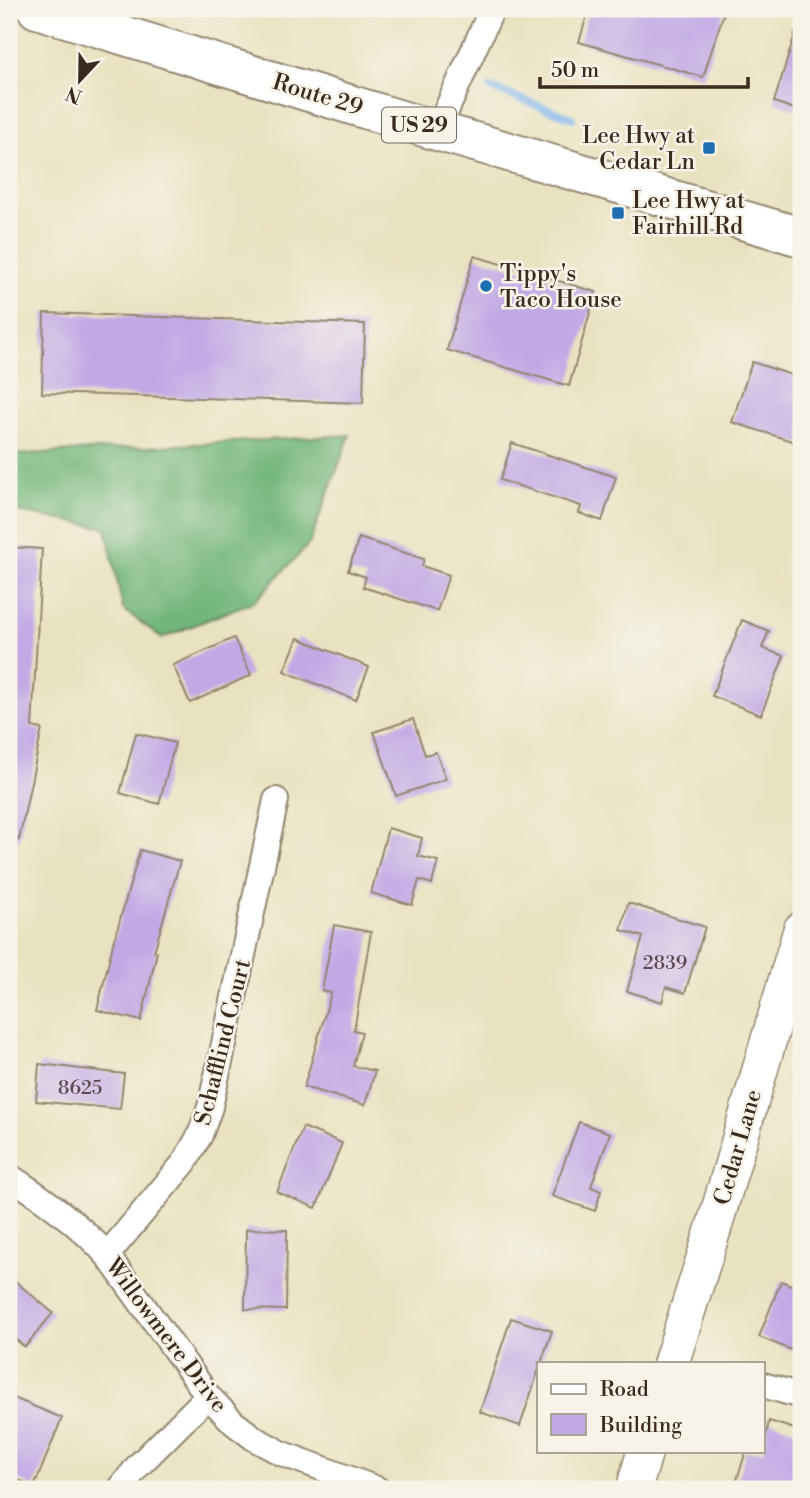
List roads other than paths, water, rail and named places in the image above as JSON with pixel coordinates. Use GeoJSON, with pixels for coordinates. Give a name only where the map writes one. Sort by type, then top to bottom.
{"type":"FeatureCollection","features":[{"type":"Feature","properties":{"kind":"main road","name":"Route 29"},"geometry":{"type":"LineString","coordinates":[[37,9],[437,131],[801,237]]}},
{"type":"Feature","properties":{"kind":"main road","name":"Cedar Lane"},"geometry":{"type":"LineString","coordinates":[[680,1361],[718,1214],[801,930]]}},
{"type":"Feature","properties":{"kind":"main road"},"geometry":{"type":"LineString","coordinates":[[634,1489],[645,1452]]}},
{"type":"Feature","properties":{"kind":"street"},"geometry":{"type":"LineString","coordinates":[[437,131],[492,9]]}},
{"type":"Feature","properties":{"kind":"street","name":"Schafflind Court"},"geometry":{"type":"LineString","coordinates":[[107,1255],[184,1163],[200,1135],[219,1069],[276,800]]}},
{"type":"Feature","properties":{"kind":"street","name":"Willowmere Drive"},"geometry":{"type":"LineString","coordinates":[[9,1176],[46,1200],[107,1255],[208,1396],[234,1423],[255,1439],[281,1453],[377,1489]]}},
{"type":"Feature","properties":{"kind":"street"},"geometry":{"type":"LineString","coordinates":[[764,1385],[801,1396]]}},
{"type":"Feature","properties":{"kind":"street"},"geometry":{"type":"LineString","coordinates":[[120,1489],[137,1466],[208,1396]]}},
{"type":"Feature","properties":{"kind":"waterway"},"geometry":{"type":"LineString","coordinates":[[491,88],[572,118]]}},
{"type":"Feature","properties":{"kind":"place","name":"Lee Hwy at Cedar Ln"},"geometry":{"type":"Point","coordinates":[709,148]}},
{"type":"Feature","properties":{"kind":"place","name":"Lee Hwy at Fairhill Rd"},"geometry":{"type":"Point","coordinates":[618,213]}},
{"type":"Feature","properties":{"kind":"place","name":"Tippy's Taco House"},"geometry":{"type":"Point","coordinates":[486,286]}}]}
